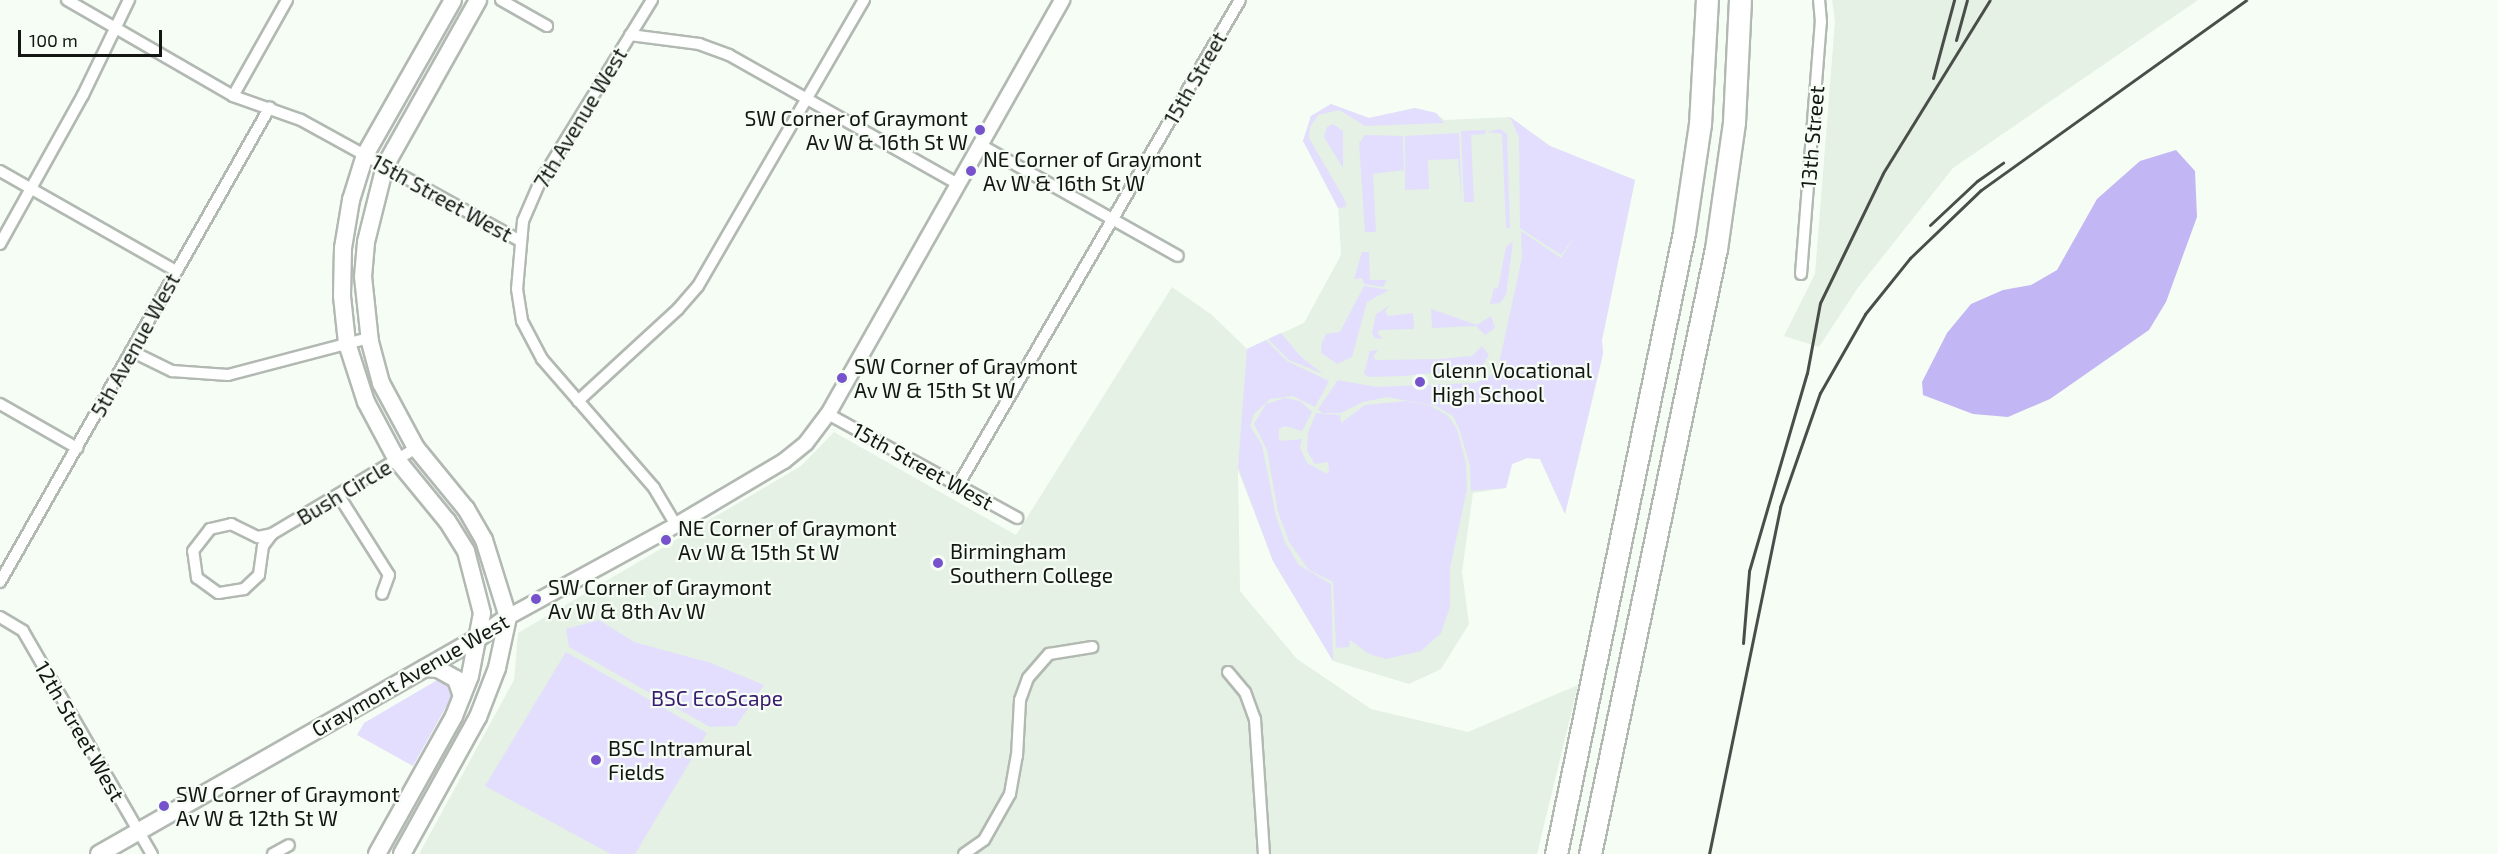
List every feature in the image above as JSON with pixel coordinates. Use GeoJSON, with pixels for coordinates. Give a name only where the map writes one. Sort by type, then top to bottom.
{"type":"FeatureCollection","features":[{"type":"Feature","properties":{"kind":"highway"},"geometry":{"type":"LineString","coordinates":[[1556,854],[1684,232],[1700,124],[1707,0]]}},
{"type":"Feature","properties":{"kind":"highway"},"geometry":{"type":"LineString","coordinates":[[1590,854],[1716,249],[1734,122],[1740,0]]}},
{"type":"Feature","properties":{"kind":"main road"},"geometry":{"type":"LineString","coordinates":[[377,854],[462,696],[480,637],[480,597],[465,551],[447,521],[398,460],[366,402],[347,344],[342,296],[343,248],[351,200],[365,155],[453,0]]}},
{"type":"Feature","properties":{"kind":"main road"},"geometry":{"type":"LineString","coordinates":[[402,854],[478,717],[497,668],[508,617],[484,540],[466,509],[416,448],[381,383],[369,338],[363,277],[366,242],[385,166],[478,0]]}},
{"type":"Feature","properties":{"kind":"main road","name":"Graymont Avenue West"},"geometry":{"type":"LineString","coordinates":[[99,854],[480,637],[508,617]]}},
{"type":"Feature","properties":{"kind":"main road"},"geometry":{"type":"LineString","coordinates":[[425,668],[438,669],[456,679],[462,696]]}},
{"type":"Feature","properties":{"kind":"street","name":"15th Street West"},"geometry":{"type":"LineString","coordinates":[[67,0],[233,96],[270,107],[365,155],[520,242],[517,289],[522,321],[542,359],[654,488],[676,525]]}},
{"type":"Feature","properties":{"kind":"street"},"geometry":{"type":"LineString","coordinates":[[0,244],[83,95],[113,28],[129,0]]}},
{"type":"Feature","properties":{"kind":"street"},"geometry":{"type":"LineString","coordinates":[[233,96],[287,0]]}},
{"type":"Feature","properties":{"kind":"street"},"geometry":{"type":"LineString","coordinates":[[501,0],[547,26]]}},
{"type":"Feature","properties":{"kind":"street","name":"7th Avenue West"},"geometry":{"type":"LineString","coordinates":[[520,242],[523,220],[539,184],[652,0]]}},
{"type":"Feature","properties":{"kind":"street"},"geometry":{"type":"LineString","coordinates":[[578,401],[678,309],[698,285],[864,0]]}},
{"type":"Feature","properties":{"kind":"street","name":"Graymont Avenue West"},"geometry":{"type":"LineString","coordinates":[[508,617],[676,525],[784,461],[806,443],[828,414],[956,183],[1062,0]]}},
{"type":"Feature","properties":{"kind":"street","name":"15th Street"},"geometry":{"type":"LineString","coordinates":[[957,487],[1240,0]]}},
{"type":"Feature","properties":{"kind":"street","name":"13th Street"},"geometry":{"type":"LineString","coordinates":[[1801,273],[1821,21],[1819,0]]}},
{"type":"Feature","properties":{"kind":"street"},"geometry":{"type":"LineString","coordinates":[[630,36],[699,44],[729,55],[956,183]]}},
{"type":"Feature","properties":{"kind":"street","name":"5th Avenue West"},"geometry":{"type":"LineString","coordinates":[[0,582],[270,107]]}},
{"type":"Feature","properties":{"kind":"street"},"geometry":{"type":"LineString","coordinates":[[979,144],[1178,256]]}},
{"type":"Feature","properties":{"kind":"street"},"geometry":{"type":"LineString","coordinates":[[0,171],[176,271]]}},
{"type":"Feature","properties":{"kind":"street"},"geometry":{"type":"LineString","coordinates":[[131,351],[172,371],[228,375],[369,338]]}},
{"type":"Feature","properties":{"kind":"street"},"geometry":{"type":"LineString","coordinates":[[0,404],[77,448]]}},
{"type":"Feature","properties":{"kind":"street","name":"15th Street West"},"geometry":{"type":"LineString","coordinates":[[828,414],[1017,518]]}},
{"type":"Feature","properties":{"kind":"street","name":"Bush Circle"},"geometry":{"type":"LineString","coordinates":[[272,534],[263,546],[259,574],[244,589],[218,593],[197,578],[193,551],[210,529],[231,524],[258,537],[272,534],[416,448]]}},
{"type":"Feature","properties":{"kind":"street"},"geometry":{"type":"LineString","coordinates":[[339,496],[389,575],[382,594]]}},
{"type":"Feature","properties":{"kind":"street","name":"12th Street West"},"geometry":{"type":"LineString","coordinates":[[0,617],[23,631],[152,854]]}},
{"type":"Feature","properties":{"kind":"street"},"geometry":{"type":"LineString","coordinates":[[964,854],[984,840],[1010,794],[1017,756],[1020,700],[1028,678],[1049,654],[1092,647]]}},
{"type":"Feature","properties":{"kind":"street"},"geometry":{"type":"LineString","coordinates":[[1228,672],[1245,692],[1255,719],[1264,854]]}},
{"type":"Feature","properties":{"kind":"street"},"geometry":{"type":"LineString","coordinates":[[273,854],[289,845]]}},
{"type":"Feature","properties":{"kind":"shaded area"},"geometry":{"type":"Polygon","coordinates":[[[1832,0],[2198,0],[1953,168],[1857,289],[1819,347],[1784,336],[1815,274],[1835,21],[1832,0]]]}},
{"type":"Feature","properties":{"kind":"shaded area","name":"Birmingham Southern College"},"geometry":{"type":"Polygon","coordinates":[[[1331,104],[1369,118],[1415,108],[1436,113],[1444,120],[1510,117],[1550,146],[1635,180],[1602,340],[1603,354],[1565,514],[1540,459],[1527,458],[1512,464],[1506,488],[1473,493],[1462,572],[1469,624],[1441,669],[1409,684],[1333,661],[1273,561],[1238,470],[1240,591],[1297,659],[1371,709],[1468,732],[1578,685],[1537,854],[419,854],[514,680],[518,633],[801,466],[834,432],[1016,535],[1172,287],[1212,315],[1247,349],[1304,323],[1341,255],[1338,204],[1303,141],[1311,116],[1331,104]]]}},
{"type":"Feature","properties":{"kind":"shaded area"},"geometry":{"type":"Polygon","coordinates":[[[2176,150],[2195,171],[2197,217],[2166,302],[2149,330],[2050,399],[2008,417],[1973,414],[1923,395],[1922,382],[1947,333],[1971,304],[2003,290],[2031,285],[2057,270],[2097,199],[2140,161],[2176,150]]]}},
{"type":"Feature","properties":{"kind":"green space"},"geometry":{"type":"Polygon","coordinates":[[[1331,104],[1369,118],[1415,108],[1436,113],[1444,123],[1365,126],[1339,110],[1318,115],[1310,127],[1309,138],[1345,200],[1346,207],[1338,208],[1303,141],[1311,116],[1331,104]]]}},
{"type":"Feature","properties":{"kind":"green space"},"geometry":{"type":"Polygon","coordinates":[[[1510,117],[1550,146],[1635,180],[1602,340],[1603,354],[1565,514],[1540,459],[1527,458],[1512,464],[1506,488],[1471,491],[1470,466],[1459,428],[1453,416],[1436,406],[1387,397],[1363,402],[1341,413],[1322,413],[1318,409],[1338,380],[1376,387],[1475,383],[1489,377],[1498,368],[1522,258],[1521,231],[1561,258],[1574,237],[1561,255],[1520,228],[1519,137],[1510,117]]]}},
{"type":"Feature","properties":{"kind":"green space"},"geometry":{"type":"Polygon","coordinates":[[[1333,124],[1343,131],[1343,168],[1324,137],[1327,127],[1333,124]]]}},
{"type":"Feature","properties":{"kind":"green space"},"geometry":{"type":"Polygon","coordinates":[[[1500,129],[1507,134],[1510,228],[1506,228],[1502,134],[1487,132],[1500,129]]]}},
{"type":"Feature","properties":{"kind":"green space"},"geometry":{"type":"Polygon","coordinates":[[[1486,130],[1485,134],[1471,135],[1474,202],[1464,202],[1461,131],[1486,130]]]}},
{"type":"Feature","properties":{"kind":"green space"},"geometry":{"type":"Polygon","coordinates":[[[1459,133],[1462,202],[1458,159],[1428,160],[1429,189],[1405,190],[1405,136],[1459,133]]]}},
{"type":"Feature","properties":{"kind":"green space"},"geometry":{"type":"Polygon","coordinates":[[[1365,135],[1403,136],[1404,170],[1373,174],[1376,232],[1365,232],[1359,143],[1365,135]]]}},
{"type":"Feature","properties":{"kind":"green space"},"geometry":{"type":"Polygon","coordinates":[[[1513,241],[1506,295],[1500,303],[1490,304],[1494,288],[1501,289],[1498,288],[1506,247],[1513,241]]]}},
{"type":"Feature","properties":{"kind":"green space"},"geometry":{"type":"Polygon","coordinates":[[[1362,252],[1369,252],[1370,280],[1387,280],[1383,287],[1364,284],[1362,278],[1354,279],[1362,252]]]}},
{"type":"Feature","properties":{"kind":"green space"},"geometry":{"type":"Polygon","coordinates":[[[1364,286],[1389,290],[1367,302],[1352,357],[1337,364],[1321,353],[1322,343],[1326,334],[1340,332],[1364,286]]]}},
{"type":"Feature","properties":{"kind":"green space"},"geometry":{"type":"Polygon","coordinates":[[[1390,305],[1385,311],[1388,316],[1413,313],[1414,329],[1380,330],[1377,333],[1383,339],[1375,338],[1372,333],[1376,314],[1390,305]]]}},
{"type":"Feature","properties":{"kind":"green space"},"geometry":{"type":"Polygon","coordinates":[[[1431,309],[1477,325],[1491,316],[1495,328],[1485,335],[1476,326],[1432,328],[1431,309]]]}},
{"type":"Feature","properties":{"kind":"green space"},"geometry":{"type":"Polygon","coordinates":[[[1281,333],[1301,357],[1323,374],[1289,360],[1268,339],[1281,333]]]}},
{"type":"Feature","properties":{"kind":"green space"},"geometry":{"type":"Polygon","coordinates":[[[1266,340],[1287,361],[1329,381],[1315,407],[1293,396],[1270,399],[1254,414],[1250,426],[1262,445],[1276,516],[1285,542],[1299,565],[1331,584],[1333,661],[1273,561],[1238,467],[1247,349],[1266,340]]]}},
{"type":"Feature","properties":{"kind":"green space"},"geometry":{"type":"Polygon","coordinates":[[[1482,346],[1489,355],[1481,368],[1403,376],[1368,377],[1364,373],[1370,351],[1378,350],[1373,357],[1376,360],[1440,359],[1472,356],[1482,346]]]}},
{"type":"Feature","properties":{"kind":"green space"},"geometry":{"type":"Polygon","coordinates":[[[1285,398],[1300,401],[1312,412],[1302,431],[1285,426],[1279,429],[1279,441],[1302,439],[1300,447],[1307,463],[1326,473],[1329,473],[1328,462],[1315,464],[1307,451],[1308,433],[1316,413],[1340,415],[1341,423],[1365,405],[1407,401],[1431,406],[1448,416],[1457,429],[1466,463],[1467,489],[1450,568],[1450,607],[1441,633],[1421,651],[1386,659],[1369,654],[1350,640],[1349,647],[1336,648],[1333,582],[1309,570],[1289,542],[1278,512],[1267,450],[1254,424],[1266,404],[1285,398]]]}},
{"type":"Feature","properties":{"kind":"green space","name":"BSC EcoScape"},"geometry":{"type":"Polygon","coordinates":[[[599,620],[634,642],[711,663],[764,685],[736,726],[710,727],[569,647],[566,629],[599,620]]]}},
{"type":"Feature","properties":{"kind":"green space","name":"BSC Intramural Fields"},"geometry":{"type":"Polygon","coordinates":[[[566,652],[707,733],[635,854],[611,854],[485,786],[566,652]]]}},
{"type":"Feature","properties":{"kind":"green space"},"geometry":{"type":"Polygon","coordinates":[[[439,679],[450,684],[451,698],[413,766],[357,735],[364,723],[439,679]]]}},
{"type":"Feature","properties":{"kind":"railway"},"geometry":{"type":"LineString","coordinates":[[1933,78],[1954,0]]}},
{"type":"Feature","properties":{"kind":"railway"},"geometry":{"type":"LineString","coordinates":[[1956,40],[1967,0]]}},
{"type":"Feature","properties":{"kind":"railway"},"geometry":{"type":"LineString","coordinates":[[1743,643],[1749,571],[1807,373],[1820,303],[1883,173],[1990,0]]}},
{"type":"Feature","properties":{"kind":"railway"},"geometry":{"type":"LineString","coordinates":[[1709,854],[1780,507],[1820,393],[1865,314],[1910,258],[1981,190],[2246,0]]}},
{"type":"Feature","properties":{"kind":"railway"},"geometry":{"type":"LineString","coordinates":[[1930,225],[1977,181],[2003,163]]}},
{"type":"Feature","properties":{"kind":"place","name":"SW Corner of Graymont Av W & 16th St W"},"geometry":{"type":"Point","coordinates":[980,130]}},
{"type":"Feature","properties":{"kind":"place","name":"NE Corner of Graymont Av W & 16th St W"},"geometry":{"type":"Point","coordinates":[971,171]}},
{"type":"Feature","properties":{"kind":"place","name":"SW Corner of Graymont Av W & 15th St W"},"geometry":{"type":"Point","coordinates":[842,378]}},
{"type":"Feature","properties":{"kind":"place","name":"Glenn Vocational High School"},"geometry":{"type":"Point","coordinates":[1420,382]}},
{"type":"Feature","properties":{"kind":"place","name":"NE Corner of Graymont Av W & 15th St W"},"geometry":{"type":"Point","coordinates":[666,540]}},
{"type":"Feature","properties":{"kind":"place","name":"Birmingham Southern College"},"geometry":{"type":"Point","coordinates":[938,563]}},
{"type":"Feature","properties":{"kind":"place","name":"SW Corner of Graymont Av W & 8th Av W"},"geometry":{"type":"Point","coordinates":[536,599]}},
{"type":"Feature","properties":{"kind":"place","name":"BSC Intramural Fields"},"geometry":{"type":"Point","coordinates":[596,760]}},
{"type":"Feature","properties":{"kind":"place","name":"SW Corner of Graymont Av W & 12th St W"},"geometry":{"type":"Point","coordinates":[164,806]}}]}
